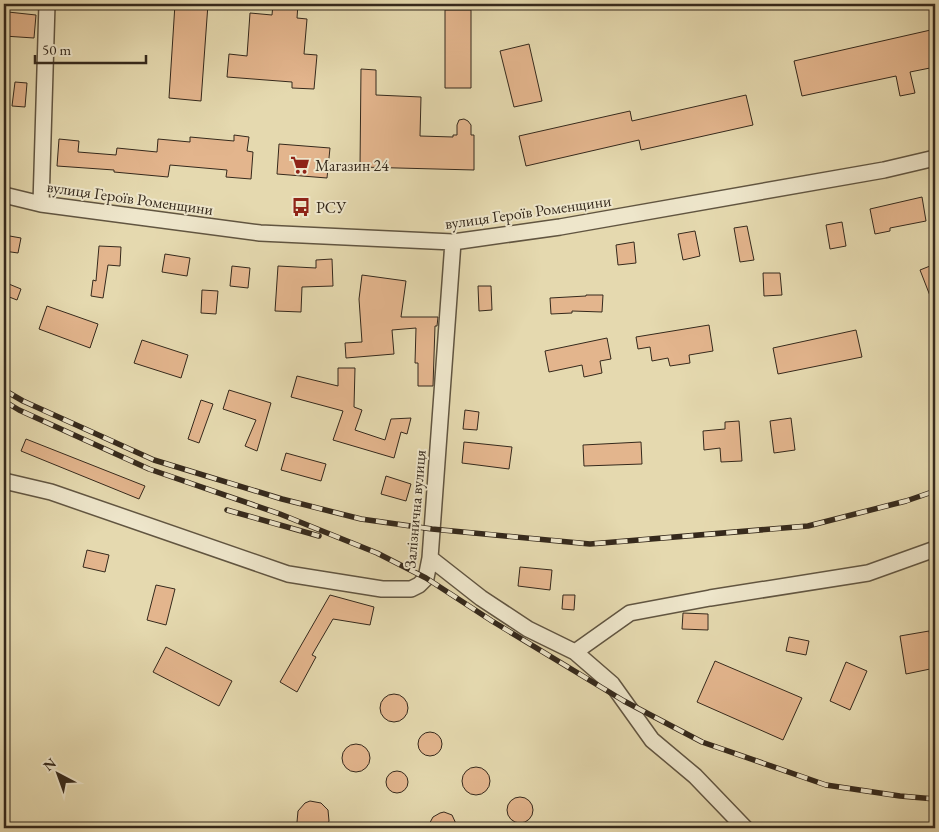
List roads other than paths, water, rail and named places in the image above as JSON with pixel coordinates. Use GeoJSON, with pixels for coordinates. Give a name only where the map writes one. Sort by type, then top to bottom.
{"type":"FeatureCollection","features":[{"type":"Feature","properties":{"kind":"street"},"geometry":{"type":"LineString","coordinates":[[41,204],[47,4]]}},
{"type":"Feature","properties":{"kind":"street","name":"вулиця Героїв Роменщини"},"geometry":{"type":"LineString","coordinates":[[4,195],[41,204],[260,233],[453,242],[560,228],[884,170],[935,158]]}},
{"type":"Feature","properties":{"kind":"street","name":"Залізнична вулиця"},"geometry":{"type":"LineString","coordinates":[[4,481],[51,492],[288,574],[382,589],[411,589],[419,585],[426,578],[430,558],[453,242]]}},
{"type":"Feature","properties":{"kind":"street"},"geometry":{"type":"LineString","coordinates":[[575,652],[630,613],[710,598],[868,573],[935,549]]}},
{"type":"Feature","properties":{"kind":"street"},"geometry":{"type":"LineString","coordinates":[[430,558],[481,598],[528,629],[575,652],[612,684],[652,740],[695,776],[745,828]]}},
{"type":"Feature","properties":{"kind":"railway"},"geometry":{"type":"LineString","coordinates":[[4,390],[23,401],[154,460],[282,499],[361,519],[432,529],[590,544],[808,526],[906,501],[935,491]]}},
{"type":"Feature","properties":{"kind":"railway"},"geometry":{"type":"LineString","coordinates":[[4,401],[19,410],[149,469],[280,514],[377,553],[426,578],[492,621],[624,701],[702,742],[826,785],[935,799]]}},
{"type":"Feature","properties":{"kind":"railway"},"geometry":{"type":"LineString","coordinates":[[227,510],[319,536]]}},
{"type":"Feature","properties":{"kind":"place","name":"Магазин 24"},"geometry":{"type":"Point","coordinates":[300,165]}},
{"type":"Feature","properties":{"kind":"place","name":"РСУ"},"geometry":{"type":"Point","coordinates":[301,207]}}]}
